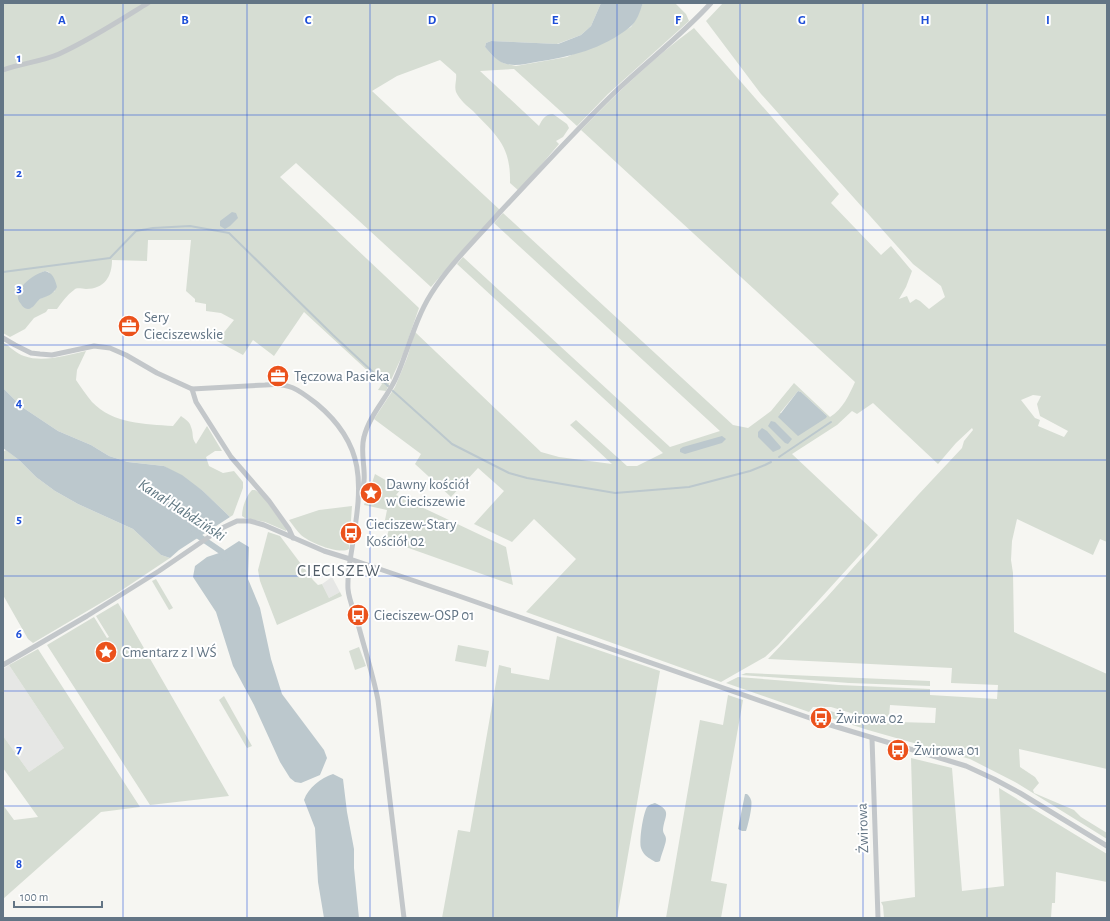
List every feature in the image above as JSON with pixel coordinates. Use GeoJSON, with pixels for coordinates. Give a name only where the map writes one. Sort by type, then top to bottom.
{"type":"FeatureCollection","features":[{"type":"Feature","properties":{"kind":"street"},"geometry":{"type":"LineString","coordinates":[[3,70],[16,65],[59,54],[148,3]]}},
{"type":"Feature","properties":{"kind":"street"},"geometry":{"type":"LineString","coordinates":[[359,495],[363,483],[362,449],[366,429],[394,380],[419,315],[431,293],[450,268],[490,223],[585,122],[614,93],[696,19],[711,3]]}},
{"type":"Feature","properties":{"kind":"street"},"geometry":{"type":"LineString","coordinates":[[3,338],[30,353],[40,354],[52,354],[94,346],[110,348],[126,355],[157,373],[192,389],[277,384],[291,386],[301,392],[333,419],[346,435],[356,461],[359,483],[359,495],[348,577],[349,592],[378,700],[404,918]]}},
{"type":"Feature","properties":{"kind":"street"},"geometry":{"type":"LineString","coordinates":[[192,389],[196,402],[231,457],[269,501],[289,529],[293,538]]}},
{"type":"Feature","properties":{"kind":"street"},"geometry":{"type":"LineString","coordinates":[[3,665],[87,616],[222,528],[237,521],[250,521],[264,525],[324,551],[827,724],[966,766],[981,772],[1020,793],[1107,846]]}},
{"type":"Feature","properties":{"kind":"street","name":"Żwirowa"},"geometry":{"type":"LineString","coordinates":[[872,738],[878,918]]}},
{"type":"Feature","properties":{"kind":"shaded area"},"geometry":{"type":"Polygon","coordinates":[[[3,3],[601,3],[591,26],[581,35],[557,44],[491,41],[486,43],[485,47],[493,56],[503,63],[516,66],[567,57],[631,27],[643,3],[675,3],[686,14],[689,21],[608,94],[577,126],[514,69],[480,71],[539,126],[546,116],[553,114],[567,124],[569,128],[563,137],[556,141],[559,144],[519,191],[510,183],[508,160],[501,142],[460,98],[455,90],[456,74],[440,60],[397,76],[372,91],[500,210],[431,287],[296,163],[280,177],[419,308],[403,354],[386,391],[378,390],[382,384],[304,312],[274,356],[253,340],[243,355],[217,341],[234,320],[221,313],[206,311],[206,304],[195,302],[195,299],[186,291],[191,240],[148,240],[147,261],[112,260],[109,277],[98,287],[75,289],[67,296],[57,309],[48,309],[46,312],[34,318],[25,329],[10,337],[3,333],[3,3]],[[45,271],[40,273],[31,308],[38,300],[55,291],[49,272],[45,271]]]}},
{"type":"Feature","properties":{"kind":"shaded area"},"geometry":{"type":"Polygon","coordinates":[[[723,3],[1107,3],[1107,542],[1100,539],[1093,555],[1017,519],[1012,541],[1011,560],[1013,573],[1014,632],[1107,674],[1107,769],[1019,749],[1020,767],[1035,777],[1039,783],[1033,790],[1034,793],[1074,810],[1081,817],[1107,833],[1107,839],[1015,782],[970,759],[868,730],[815,713],[820,709],[852,718],[866,720],[935,723],[936,708],[890,705],[889,717],[861,716],[831,707],[813,707],[809,712],[726,683],[738,677],[839,685],[930,689],[930,695],[997,699],[998,685],[951,683],[952,668],[768,659],[827,597],[962,448],[964,441],[973,430],[972,428],[956,443],[938,464],[873,403],[857,414],[852,411],[837,425],[792,454],[878,535],[778,645],[765,657],[721,682],[526,612],[576,559],[534,519],[512,542],[474,524],[504,491],[478,468],[451,497],[415,464],[421,454],[374,419],[395,387],[407,358],[415,332],[541,452],[559,457],[612,464],[570,425],[576,420],[627,466],[637,466],[663,453],[457,264],[463,257],[670,447],[720,431],[494,223],[503,213],[733,425],[748,428],[771,411],[794,383],[830,417],[839,410],[848,397],[855,382],[581,130],[635,77],[694,28],[839,194],[831,203],[881,255],[891,246],[912,271],[906,287],[899,299],[907,296],[910,303],[916,299],[929,309],[945,297],[941,286],[913,264],[761,94],[706,21],[723,3]],[[798,391],[780,413],[827,416],[801,392],[798,391]],[[1033,395],[1021,400],[1035,418],[1040,420],[1038,426],[1064,437],[1068,431],[1040,416],[1037,404],[1041,396],[1033,395]]]}},
{"type":"Feature","properties":{"kind":"shaded area"},"geometry":{"type":"Polygon","coordinates":[[[3,342],[19,354],[39,359],[55,358],[86,351],[77,370],[76,380],[92,402],[100,409],[119,419],[130,422],[173,426],[181,416],[190,425],[196,444],[207,426],[222,451],[215,451],[206,457],[209,466],[223,473],[234,471],[243,482],[243,488],[233,515],[230,517],[203,491],[164,466],[128,462],[109,456],[91,445],[58,431],[22,407],[3,388],[3,342]]]}},
{"type":"Feature","properties":{"kind":"shaded area"},"geometry":{"type":"Polygon","coordinates":[[[6,450],[19,460],[36,477],[55,491],[78,504],[133,529],[161,555],[170,558],[116,594],[33,643],[28,639],[3,595],[3,452],[6,450]]]}},
{"type":"Feature","properties":{"kind":"shaded area"},"geometry":{"type":"Polygon","coordinates":[[[375,474],[401,489],[396,495],[506,547],[513,585],[386,540],[391,522],[385,520],[387,510],[364,505],[369,490],[380,495],[381,493],[370,489],[375,474]]]}},
{"type":"Feature","properties":{"kind":"shaded area"},"geometry":{"type":"Polygon","coordinates":[[[252,490],[255,490],[261,494],[287,529],[286,531],[265,522],[242,516],[245,502],[252,490]]]}},
{"type":"Feature","properties":{"kind":"shaded area"},"geometry":{"type":"Polygon","coordinates":[[[352,506],[349,549],[345,550],[325,547],[305,538],[289,520],[319,510],[352,506]]]}},
{"type":"Feature","properties":{"kind":"shaded area"},"geometry":{"type":"Polygon","coordinates":[[[268,532],[280,536],[313,580],[318,585],[322,584],[329,598],[340,592],[342,596],[277,625],[260,581],[258,570],[268,532]]]}},
{"type":"Feature","properties":{"kind":"shaded area"},"geometry":{"type":"Polygon","coordinates":[[[332,577],[340,592],[329,598],[322,584],[332,577]]]}},
{"type":"Feature","properties":{"kind":"shaded area"},"geometry":{"type":"Polygon","coordinates":[[[156,579],[173,608],[169,610],[152,581],[156,579]]]}},
{"type":"Feature","properties":{"kind":"shaded area"},"geometry":{"type":"Polygon","coordinates":[[[118,603],[229,796],[150,805],[47,645],[94,617],[107,638],[109,637],[96,616],[118,603]]]}},
{"type":"Feature","properties":{"kind":"shaded area"},"geometry":{"type":"Polygon","coordinates":[[[557,636],[660,671],[617,918],[442,918],[458,830],[470,832],[499,665],[511,668],[511,673],[549,680],[557,636]]]}},
{"type":"Feature","properties":{"kind":"shaded area"},"geometry":{"type":"Polygon","coordinates":[[[458,645],[489,651],[486,667],[455,661],[458,645]]]}},
{"type":"Feature","properties":{"kind":"shaded area"},"geometry":{"type":"Polygon","coordinates":[[[359,647],[366,666],[355,670],[349,651],[359,647]]]}},
{"type":"Feature","properties":{"kind":"shaded area"},"geometry":{"type":"Polygon","coordinates":[[[38,649],[140,807],[101,812],[3,899],[3,805],[14,820],[38,817],[3,768],[3,736],[29,772],[64,748],[9,665],[38,649]]]}},
{"type":"Feature","properties":{"kind":"shaded area"},"geometry":{"type":"Polygon","coordinates":[[[9,665],[64,748],[29,772],[3,736],[3,669],[9,665]]]}},
{"type":"Feature","properties":{"kind":"shaded area"},"geometry":{"type":"Polygon","coordinates":[[[746,673],[930,681],[930,686],[849,683],[741,675],[746,673]]]}},
{"type":"Feature","properties":{"kind":"shaded area"},"geometry":{"type":"Polygon","coordinates":[[[728,695],[743,700],[711,881],[727,884],[721,918],[666,918],[700,720],[723,725],[728,695]]]}},
{"type":"Feature","properties":{"kind":"shaded area"},"geometry":{"type":"Polygon","coordinates":[[[224,696],[252,746],[247,748],[219,700],[224,696]]]}},
{"type":"Feature","properties":{"kind":"shaded area"},"geometry":{"type":"Polygon","coordinates":[[[911,758],[952,768],[962,891],[1004,886],[999,788],[1107,854],[1107,882],[1056,872],[1055,903],[1052,903],[1051,918],[884,918],[883,906],[881,902],[915,897],[911,758]]]}},
{"type":"Feature","properties":{"kind":"water"},"geometry":{"type":"Polygon","coordinates":[[[601,3],[643,3],[632,25],[620,35],[574,55],[511,65],[498,60],[485,47],[486,43],[491,41],[558,44],[581,35],[591,26],[601,3]]]}},
{"type":"Feature","properties":{"kind":"water"},"geometry":{"type":"Polygon","coordinates":[[[232,212],[236,213],[238,218],[225,229],[220,226],[220,221],[232,212]]]}},
{"type":"Feature","properties":{"kind":"water"},"geometry":{"type":"Polygon","coordinates":[[[45,271],[50,273],[53,277],[57,287],[52,294],[40,299],[31,308],[25,308],[21,305],[18,299],[20,289],[29,279],[45,271]]]}},
{"type":"Feature","properties":{"kind":"water"},"geometry":{"type":"Polygon","coordinates":[[[3,388],[22,407],[58,431],[91,445],[109,456],[128,462],[164,466],[182,475],[203,491],[230,517],[179,550],[170,558],[161,555],[133,529],[78,504],[55,491],[36,477],[19,460],[3,448],[3,388]]]}},
{"type":"Feature","properties":{"kind":"water"},"geometry":{"type":"Polygon","coordinates":[[[798,391],[801,392],[827,416],[798,436],[778,417],[798,391]]]}},
{"type":"Feature","properties":{"kind":"water"},"geometry":{"type":"Polygon","coordinates":[[[771,421],[775,422],[792,439],[788,444],[785,443],[768,426],[771,421]]]}},
{"type":"Feature","properties":{"kind":"water"},"geometry":{"type":"Polygon","coordinates":[[[762,428],[767,431],[781,447],[780,449],[773,452],[758,437],[758,432],[762,428]]]}},
{"type":"Feature","properties":{"kind":"water"},"geometry":{"type":"Polygon","coordinates":[[[722,436],[726,439],[722,443],[685,454],[680,452],[680,449],[683,447],[722,436]]]}},
{"type":"Feature","properties":{"kind":"water"},"geometry":{"type":"Polygon","coordinates":[[[239,541],[249,547],[248,579],[260,608],[271,659],[282,694],[324,750],[327,758],[320,775],[301,783],[295,782],[290,778],[280,762],[254,705],[233,666],[216,612],[193,577],[195,566],[207,557],[222,552],[239,541]]]}},
{"type":"Feature","properties":{"kind":"water"},"geometry":{"type":"Polygon","coordinates":[[[333,774],[343,779],[354,849],[354,868],[359,918],[324,918],[318,882],[315,828],[304,800],[309,791],[316,784],[333,774]]]}},
{"type":"Feature","properties":{"kind":"water"},"geometry":{"type":"Polygon","coordinates":[[[745,794],[747,794],[750,798],[751,806],[746,831],[742,831],[738,829],[745,794]]]}},
{"type":"Feature","properties":{"kind":"water"},"geometry":{"type":"Polygon","coordinates":[[[655,803],[666,811],[663,833],[666,841],[660,861],[657,862],[645,855],[641,848],[644,815],[647,807],[655,803]]]}},
{"type":"Feature","properties":{"kind":"waterway"},"geometry":{"type":"LineString","coordinates":[[3,272],[110,258],[136,231],[153,228],[190,226],[229,233],[333,335],[388,386]]}},
{"type":"Feature","properties":{"kind":"waterway"},"geometry":{"type":"LineString","coordinates":[[393,391],[452,444],[509,473],[527,478],[615,493],[689,487],[750,471],[771,462]]}},
{"type":"Feature","properties":{"kind":"waterway"},"geometry":{"type":"LineString","coordinates":[[779,457],[831,422]]}},
{"type":"Feature","properties":{"kind":"waterway","name":"Kanał Habdziński"},"geometry":{"type":"LineString","coordinates":[[194,533],[222,552],[225,558]]}},
{"type":"Feature","properties":{"kind":"place","name":"Sery Cieciszewskie"},"geometry":{"type":"Point","coordinates":[129,326]}},
{"type":"Feature","properties":{"kind":"place","name":"Tęczowa Pasieka"},"geometry":{"type":"Point","coordinates":[278,376]}},
{"type":"Feature","properties":{"kind":"place","name":"Dawny kościół w Cieciszewie"},"geometry":{"type":"Point","coordinates":[371,493]}},
{"type":"Feature","properties":{"kind":"place","name":"Cieciszew-Stary Kościół 02"},"geometry":{"type":"Point","coordinates":[351,533]}},
{"type":"Feature","properties":{"kind":"place","name":"Cieciszew-OSP 01"},"geometry":{"type":"Point","coordinates":[358,615]}},
{"type":"Feature","properties":{"kind":"place","name":"Cmentarz z I WŚ"},"geometry":{"type":"Point","coordinates":[106,652]}},
{"type":"Feature","properties":{"kind":"place","name":"Żwirowa 02"},"geometry":{"type":"Point","coordinates":[821,718]}},
{"type":"Feature","properties":{"kind":"place","name":"Żwirowa 01"},"geometry":{"type":"Point","coordinates":[898,750]}},
{"type":"Feature","properties":{"kind":"district","name":"CIECISZEW"},"geometry":{"type":"Point","coordinates":[339,570]}}]}
